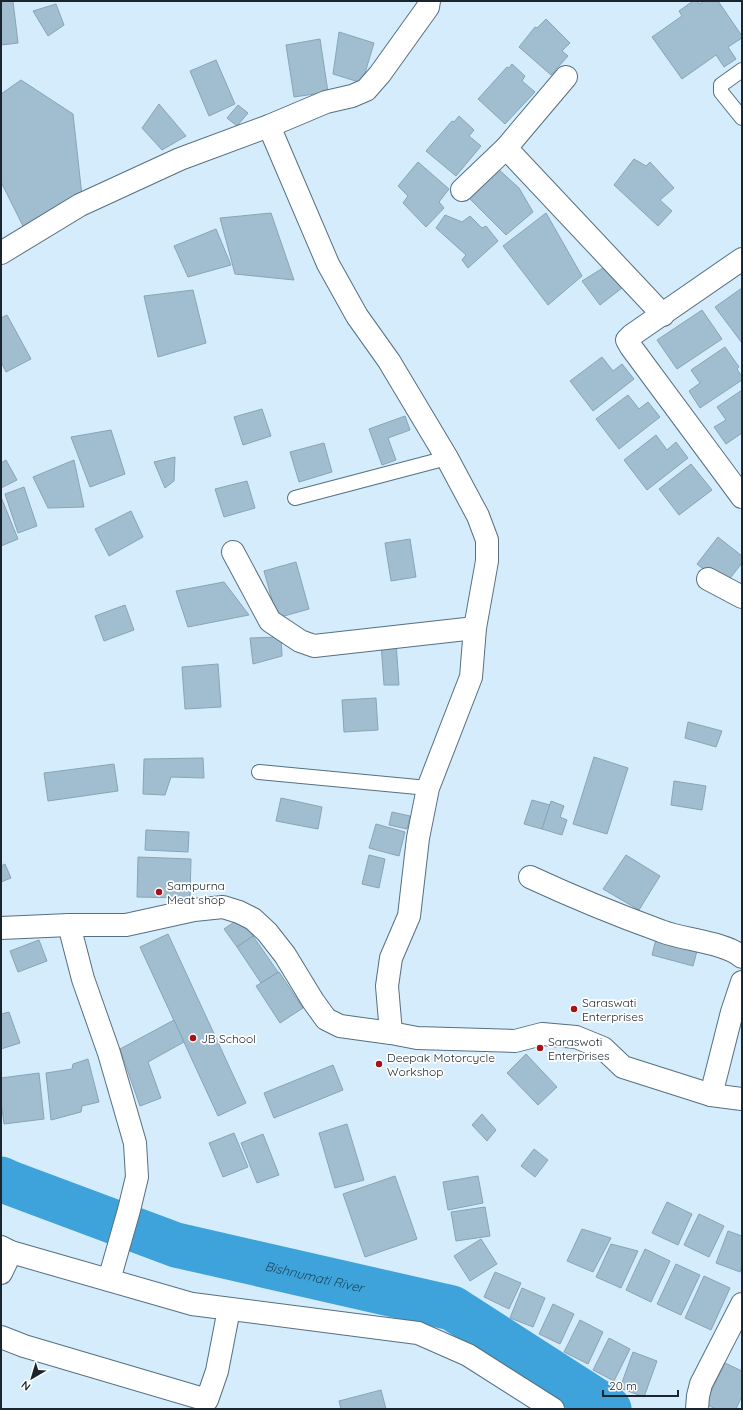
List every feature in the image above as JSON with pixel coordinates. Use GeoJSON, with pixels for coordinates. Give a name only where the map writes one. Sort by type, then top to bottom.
{"type":"FeatureCollection","features":[{"type":"Feature","properties":{"kind":"street"},"geometry":{"type":"LineString","coordinates":[[1,253],[80,205],[180,159],[269,126],[326,102],[352,96],[366,90],[380,74],[428,7],[429,1]]}},
{"type":"Feature","properties":{"kind":"street"},"geometry":{"type":"LineString","coordinates":[[462,190],[506,148],[566,77]]}},
{"type":"Feature","properties":{"kind":"street"},"geometry":{"type":"LineString","coordinates":[[269,126],[328,264],[357,316],[389,361],[447,458],[478,516],[487,540],[487,561],[475,628],[470,678],[428,788],[418,838],[409,916],[391,958],[387,986],[391,1033]]}},
{"type":"Feature","properties":{"kind":"street"},"geometry":{"type":"LineString","coordinates":[[506,148],[663,314]]}},
{"type":"Feature","properties":{"kind":"street"},"geometry":{"type":"LineString","coordinates":[[742,259],[632,335],[627,340],[742,497]]}},
{"type":"Feature","properties":{"kind":"street"},"geometry":{"type":"LineString","coordinates":[[233,552],[270,621],[300,640],[314,646],[475,628]]}},
{"type":"Feature","properties":{"kind":"street"},"geometry":{"type":"LineString","coordinates":[[708,579],[742,597]]}},
{"type":"Feature","properties":{"kind":"street"},"geometry":{"type":"LineString","coordinates":[[530,877],[580,900],[663,932],[731,949],[742,957]]}},
{"type":"Feature","properties":{"kind":"street"},"geometry":{"type":"LineString","coordinates":[[1,928],[126,924],[194,910],[223,907],[239,912],[253,919],[271,937],[285,955],[313,1001],[326,1019],[340,1026],[417,1038],[515,1041],[542,1034],[576,1037],[603,1048],[623,1067],[711,1096],[742,1099]]}},
{"type":"Feature","properties":{"kind":"street"},"geometry":{"type":"LineString","coordinates":[[69,925],[83,979],[109,1053],[135,1143],[137,1177],[111,1271]]}},
{"type":"Feature","properties":{"kind":"street"},"geometry":{"type":"LineString","coordinates":[[711,1096],[732,1012],[742,982]]}},
{"type":"Feature","properties":{"kind":"street"},"geometry":{"type":"LineString","coordinates":[[1,1273],[6,1249],[111,1271],[192,1304],[228,1310],[418,1333],[468,1355],[553,1409]]}},
{"type":"Feature","properties":{"kind":"street"},"geometry":{"type":"LineString","coordinates":[[697,1409],[701,1384],[742,1304]]}},
{"type":"Feature","properties":{"kind":"street"},"geometry":{"type":"LineString","coordinates":[[1,1337],[24,1346],[206,1400],[217,1371],[228,1310]]}},
{"type":"Feature","properties":{"kind":"lane"},"geometry":{"type":"LineString","coordinates":[[742,70],[721,85],[721,92],[742,118]]}},
{"type":"Feature","properties":{"kind":"lane"},"geometry":{"type":"LineString","coordinates":[[295,498],[447,458]]}},
{"type":"Feature","properties":{"kind":"lane"},"geometry":{"type":"LineString","coordinates":[[259,772],[428,788]]}},
{"type":"Feature","properties":{"kind":"building"},"geometry":{"type":"Polygon","coordinates":[[[1,1],[13,1],[18,43],[1,45],[1,1]]]}},
{"type":"Feature","properties":{"kind":"building"},"geometry":{"type":"Polygon","coordinates":[[[693,1],[698,1],[700,4],[704,1],[718,1],[742,38],[728,47],[736,59],[724,67],[716,55],[682,79],[652,37],[682,16],[679,11],[693,1]]]}},
{"type":"Feature","properties":{"kind":"building"},"geometry":{"type":"Polygon","coordinates":[[[56,4],[64,25],[48,36],[33,11],[56,4]]]}},
{"type":"Feature","properties":{"kind":"building"},"geometry":{"type":"Polygon","coordinates":[[[546,19],[570,43],[562,51],[568,56],[551,75],[519,47],[535,27],[537,28],[546,19]]]}},
{"type":"Feature","properties":{"kind":"building"},"geometry":{"type":"Polygon","coordinates":[[[339,32],[374,43],[362,83],[333,74],[339,32]]]}},
{"type":"Feature","properties":{"kind":"building"},"geometry":{"type":"Polygon","coordinates":[[[320,39],[328,92],[294,97],[286,45],[320,39]]]}},
{"type":"Feature","properties":{"kind":"building"},"geometry":{"type":"Polygon","coordinates":[[[216,60],[235,104],[209,116],[190,71],[216,60]]]}},
{"type":"Feature","properties":{"kind":"building"},"geometry":{"type":"Polygon","coordinates":[[[512,64],[525,76],[522,81],[535,92],[505,124],[478,99],[507,67],[509,68],[512,64]]]}},
{"type":"Feature","properties":{"kind":"building"},"geometry":{"type":"Polygon","coordinates":[[[21,80],[73,114],[82,196],[25,230],[1,182],[1,94],[21,80]]]}},
{"type":"Feature","properties":{"kind":"building"},"geometry":{"type":"Polygon","coordinates":[[[159,104],[186,136],[162,150],[142,128],[159,104]]]}},
{"type":"Feature","properties":{"kind":"building"},"geometry":{"type":"Polygon","coordinates":[[[238,105],[248,113],[237,126],[227,118],[238,105]]]}},
{"type":"Feature","properties":{"kind":"building"},"geometry":{"type":"Polygon","coordinates":[[[459,116],[474,130],[469,136],[481,146],[456,176],[426,151],[452,121],[454,122],[459,116]]]}},
{"type":"Feature","properties":{"kind":"building"},"geometry":{"type":"Polygon","coordinates":[[[634,159],[646,166],[650,162],[674,188],[660,200],[672,211],[658,226],[614,185],[634,159]]]}},
{"type":"Feature","properties":{"kind":"building"},"geometry":{"type":"Polygon","coordinates":[[[418,162],[449,189],[439,202],[444,208],[426,227],[403,203],[408,196],[398,186],[418,162]]]}},
{"type":"Feature","properties":{"kind":"building"},"geometry":{"type":"Polygon","coordinates":[[[496,167],[519,188],[533,212],[506,235],[467,196],[496,167]]]}},
{"type":"Feature","properties":{"kind":"building"},"geometry":{"type":"Polygon","coordinates":[[[271,213],[294,280],[235,274],[220,218],[271,213]]]}},
{"type":"Feature","properties":{"kind":"building"},"geometry":{"type":"Polygon","coordinates":[[[546,213],[582,276],[548,305],[503,246],[546,213]]]}},
{"type":"Feature","properties":{"kind":"building"},"geometry":{"type":"Polygon","coordinates":[[[445,215],[462,222],[470,216],[482,228],[486,226],[498,241],[468,268],[462,260],[466,255],[436,228],[445,215]]]}},
{"type":"Feature","properties":{"kind":"building"},"geometry":{"type":"Polygon","coordinates":[[[216,229],[231,265],[188,277],[174,246],[216,229]]]}},
{"type":"Feature","properties":{"kind":"building"},"geometry":{"type":"Polygon","coordinates":[[[606,266],[622,288],[600,305],[582,281],[606,266]]]}},
{"type":"Feature","properties":{"kind":"building"},"geometry":{"type":"Polygon","coordinates":[[[742,288],[742,343],[715,307],[742,288]]]}},
{"type":"Feature","properties":{"kind":"building"},"geometry":{"type":"Polygon","coordinates":[[[193,290],[206,343],[158,357],[144,296],[193,290]]]}},
{"type":"Feature","properties":{"kind":"building"},"geometry":{"type":"Polygon","coordinates":[[[702,310],[722,339],[677,369],[657,340],[702,310]]]}},
{"type":"Feature","properties":{"kind":"building"},"geometry":{"type":"Polygon","coordinates":[[[7,315],[31,359],[6,372],[1,362],[1,318],[7,315]]]}},
{"type":"Feature","properties":{"kind":"building"},"geometry":{"type":"Polygon","coordinates":[[[725,347],[739,367],[737,369],[742,377],[742,380],[700,408],[689,391],[700,383],[691,370],[725,347]]]}},
{"type":"Feature","properties":{"kind":"building"},"geometry":{"type":"Polygon","coordinates":[[[602,357],[613,371],[622,364],[634,379],[593,411],[570,381],[602,357]]]}},
{"type":"Feature","properties":{"kind":"building"},"geometry":{"type":"Polygon","coordinates":[[[742,390],[742,433],[726,444],[714,427],[726,420],[717,407],[742,390]]]}},
{"type":"Feature","properties":{"kind":"building"},"geometry":{"type":"Polygon","coordinates":[[[628,395],[639,409],[648,402],[660,417],[619,449],[596,419],[628,395]]]}},
{"type":"Feature","properties":{"kind":"building"},"geometry":{"type":"Polygon","coordinates":[[[262,409],[271,436],[243,445],[234,417],[262,409]]]}},
{"type":"Feature","properties":{"kind":"building"},"geometry":{"type":"Polygon","coordinates":[[[405,416],[410,430],[388,438],[396,460],[382,465],[369,429],[405,416]]]}},
{"type":"Feature","properties":{"kind":"building"},"geometry":{"type":"Polygon","coordinates":[[[111,430],[125,474],[90,487],[71,437],[111,430]]]}},
{"type":"Feature","properties":{"kind":"building"},"geometry":{"type":"Polygon","coordinates":[[[656,435],[667,450],[676,442],[688,458],[647,490],[624,460],[656,435]]]}},
{"type":"Feature","properties":{"kind":"building"},"geometry":{"type":"Polygon","coordinates":[[[324,443],[332,472],[299,482],[290,452],[324,443]]]}},
{"type":"Feature","properties":{"kind":"building"},"geometry":{"type":"Polygon","coordinates":[[[175,457],[174,481],[165,488],[154,462],[175,457]]]}},
{"type":"Feature","properties":{"kind":"building"},"geometry":{"type":"Polygon","coordinates":[[[6,460],[17,480],[1,488],[1,463],[6,460]]]}},
{"type":"Feature","properties":{"kind":"building"},"geometry":{"type":"Polygon","coordinates":[[[74,460],[84,507],[48,508],[33,477],[74,460]]]}},
{"type":"Feature","properties":{"kind":"building"},"geometry":{"type":"Polygon","coordinates":[[[691,464],[712,490],[679,515],[659,489],[691,464]]]}},
{"type":"Feature","properties":{"kind":"building"},"geometry":{"type":"Polygon","coordinates":[[[247,481],[255,508],[224,517],[215,489],[247,481]]]}},
{"type":"Feature","properties":{"kind":"building"},"geometry":{"type":"Polygon","coordinates":[[[24,487],[37,526],[18,533],[5,494],[24,487]]]}},
{"type":"Feature","properties":{"kind":"building"},"geometry":{"type":"Polygon","coordinates":[[[1,497],[18,539],[1,546],[1,497]]]}},
{"type":"Feature","properties":{"kind":"building"},"geometry":{"type":"Polygon","coordinates":[[[131,511],[143,537],[109,556],[95,529],[131,511]]]}},
{"type":"Feature","properties":{"kind":"building"},"geometry":{"type":"Polygon","coordinates":[[[718,537],[742,556],[742,563],[724,586],[697,564],[718,537]]]}},
{"type":"Feature","properties":{"kind":"building"},"geometry":{"type":"Polygon","coordinates":[[[410,539],[416,577],[391,581],[385,543],[410,539]]]}},
{"type":"Feature","properties":{"kind":"building"},"geometry":{"type":"Polygon","coordinates":[[[296,562],[309,609],[277,618],[264,571],[296,562]]]}},
{"type":"Feature","properties":{"kind":"building"},"geometry":{"type":"Polygon","coordinates":[[[224,582],[249,615],[188,627],[176,591],[224,582]]]}},
{"type":"Feature","properties":{"kind":"building"},"geometry":{"type":"Polygon","coordinates":[[[125,605],[134,630],[104,641],[95,616],[125,605]]]}},
{"type":"Feature","properties":{"kind":"building"},"geometry":{"type":"Polygon","coordinates":[[[281,637],[282,656],[253,664],[250,638],[281,637]]]}},
{"type":"Feature","properties":{"kind":"building"},"geometry":{"type":"Polygon","coordinates":[[[396,642],[399,685],[384,685],[381,643],[396,642]]]}},
{"type":"Feature","properties":{"kind":"building"},"geometry":{"type":"Polygon","coordinates":[[[218,664],[221,707],[185,709],[182,667],[218,664]]]}},
{"type":"Feature","properties":{"kind":"building"},"geometry":{"type":"Polygon","coordinates":[[[376,698],[378,730],[344,732],[342,700],[376,698]]]}},
{"type":"Feature","properties":{"kind":"building"},"geometry":{"type":"Polygon","coordinates":[[[688,722],[722,731],[716,747],[685,738],[688,722]]]}},
{"type":"Feature","properties":{"kind":"building"},"geometry":{"type":"Polygon","coordinates":[[[594,757],[628,768],[607,834],[573,824],[594,757]]]}},
{"type":"Feature","properties":{"kind":"building"},"geometry":{"type":"Polygon","coordinates":[[[203,758],[204,778],[171,777],[165,795],[143,794],[144,759],[203,758]]]}},
{"type":"Feature","properties":{"kind":"building"},"geometry":{"type":"Polygon","coordinates":[[[114,764],[118,791],[48,801],[44,773],[114,764]]]}},
{"type":"Feature","properties":{"kind":"building"},"geometry":{"type":"Polygon","coordinates":[[[674,781],[706,786],[702,810],[671,805],[674,781]]]}},
{"type":"Feature","properties":{"kind":"building"},"geometry":{"type":"Polygon","coordinates":[[[281,798],[322,807],[318,829],[276,821],[281,798]]]}},
{"type":"Feature","properties":{"kind":"building"},"geometry":{"type":"Polygon","coordinates":[[[532,800],[550,805],[542,829],[524,824],[532,800]]]}},
{"type":"Feature","properties":{"kind":"building"},"geometry":{"type":"Polygon","coordinates":[[[551,801],[564,806],[560,817],[567,820],[562,835],[542,829],[551,801]]]}},
{"type":"Feature","properties":{"kind":"building"},"geometry":{"type":"Polygon","coordinates":[[[392,812],[410,816],[407,829],[389,825],[392,812]]]}},
{"type":"Feature","properties":{"kind":"building"},"geometry":{"type":"Polygon","coordinates":[[[376,824],[405,832],[399,856],[369,848],[376,824]]]}},
{"type":"Feature","properties":{"kind":"building"},"geometry":{"type":"Polygon","coordinates":[[[146,830],[189,832],[188,852],[145,850],[146,830]]]}},
{"type":"Feature","properties":{"kind":"building"},"geometry":{"type":"Polygon","coordinates":[[[369,855],[385,859],[379,888],[362,884],[369,855]]]}},
{"type":"Feature","properties":{"kind":"building"},"geometry":{"type":"Polygon","coordinates":[[[626,855],[660,876],[639,910],[603,889],[626,855]]]}},
{"type":"Feature","properties":{"kind":"building"},"geometry":{"type":"Polygon","coordinates":[[[138,857],[191,859],[190,898],[137,897],[138,857]]]}},
{"type":"Feature","properties":{"kind":"building"},"geometry":{"type":"Polygon","coordinates":[[[5,864],[11,878],[1,882],[1,866],[5,864]]]}},
{"type":"Feature","properties":{"kind":"building"},"geometry":{"type":"Polygon","coordinates":[[[237,920],[246,926],[253,936],[237,947],[224,929],[237,920]]]}},
{"type":"Feature","properties":{"kind":"building"},"geometry":{"type":"Polygon","coordinates":[[[168,934],[246,1103],[218,1116],[140,947],[168,934]]]}},
{"type":"Feature","properties":{"kind":"building"},"geometry":{"type":"Polygon","coordinates":[[[253,936],[278,972],[261,983],[237,947],[253,936]]]}},
{"type":"Feature","properties":{"kind":"building"},"geometry":{"type":"Polygon","coordinates":[[[656,939],[697,951],[693,966],[652,955],[656,939]]]}},
{"type":"Feature","properties":{"kind":"building"},"geometry":{"type":"Polygon","coordinates":[[[39,940],[47,961],[18,972],[10,951],[39,940]]]}},
{"type":"Feature","properties":{"kind":"building"},"geometry":{"type":"Polygon","coordinates":[[[279,972],[303,1008],[280,1023],[256,986],[279,972]]]}},
{"type":"Feature","properties":{"kind":"building"},"geometry":{"type":"Polygon","coordinates":[[[9,1012],[20,1043],[1,1049],[1,1014],[9,1012]]]}},
{"type":"Feature","properties":{"kind":"building"},"geometry":{"type":"Polygon","coordinates":[[[174,1020],[184,1042],[148,1062],[161,1098],[140,1106],[120,1049],[174,1020]]]}},
{"type":"Feature","properties":{"kind":"building"},"geometry":{"type":"Polygon","coordinates":[[[526,1054],[557,1087],[538,1105],[507,1073],[526,1054]]]}},
{"type":"Feature","properties":{"kind":"building"},"geometry":{"type":"Polygon","coordinates":[[[88,1059],[99,1102],[82,1106],[81,1112],[51,1120],[46,1073],[72,1069],[73,1064],[88,1059]]]}},
{"type":"Feature","properties":{"kind":"building"},"geometry":{"type":"Polygon","coordinates":[[[333,1065],[343,1090],[274,1118],[264,1093],[333,1065]]]}},
{"type":"Feature","properties":{"kind":"building"},"geometry":{"type":"Polygon","coordinates":[[[39,1073],[44,1119],[4,1124],[1,1102],[1,1078],[39,1073]]]}},
{"type":"Feature","properties":{"kind":"building"},"geometry":{"type":"Polygon","coordinates":[[[482,1114],[496,1130],[487,1141],[472,1125],[482,1114]]]}},
{"type":"Feature","properties":{"kind":"building"},"geometry":{"type":"Polygon","coordinates":[[[347,1124],[364,1180],[335,1188],[319,1133],[347,1124]]]}},
{"type":"Feature","properties":{"kind":"building"},"geometry":{"type":"Polygon","coordinates":[[[234,1133],[248,1167],[223,1177],[209,1143],[234,1133]]]}},
{"type":"Feature","properties":{"kind":"building"},"geometry":{"type":"Polygon","coordinates":[[[263,1134],[279,1175],[257,1183],[241,1143],[263,1134]]]}},
{"type":"Feature","properties":{"kind":"building"},"geometry":{"type":"Polygon","coordinates":[[[534,1149],[548,1160],[535,1177],[521,1166],[534,1149]]]}},
{"type":"Feature","properties":{"kind":"building"},"geometry":{"type":"Polygon","coordinates":[[[395,1176],[417,1239],[365,1257],[343,1194],[395,1176]]]}},
{"type":"Feature","properties":{"kind":"building"},"geometry":{"type":"Polygon","coordinates":[[[478,1176],[483,1203],[448,1210],[443,1182],[478,1176]]]}},
{"type":"Feature","properties":{"kind":"building"},"geometry":{"type":"Polygon","coordinates":[[[667,1202],[692,1214],[678,1245],[652,1233],[667,1202]]]}},
{"type":"Feature","properties":{"kind":"building"},"geometry":{"type":"Polygon","coordinates":[[[485,1207],[490,1236],[456,1241],[451,1212],[485,1207]]]}},
{"type":"Feature","properties":{"kind":"building"},"geometry":{"type":"Polygon","coordinates":[[[699,1214],[724,1226],[709,1257],[684,1245],[699,1214]]]}},
{"type":"Feature","properties":{"kind":"building"},"geometry":{"type":"Polygon","coordinates":[[[582,1229],[611,1238],[593,1272],[567,1261],[582,1229]]]}},
{"type":"Feature","properties":{"kind":"building"},"geometry":{"type":"Polygon","coordinates":[[[728,1231],[742,1236],[742,1265],[740,1272],[716,1263],[728,1231]]]}},
{"type":"Feature","properties":{"kind":"building"},"geometry":{"type":"Polygon","coordinates":[[[481,1239],[497,1264],[470,1281],[454,1256],[481,1239]]]}},
{"type":"Feature","properties":{"kind":"building"},"geometry":{"type":"Polygon","coordinates":[[[611,1244],[638,1251],[621,1288],[596,1277],[611,1244]]]}},
{"type":"Feature","properties":{"kind":"building"},"geometry":{"type":"Polygon","coordinates":[[[645,1249],[670,1261],[651,1302],[626,1290],[645,1249]]]}},
{"type":"Feature","properties":{"kind":"building"},"geometry":{"type":"Polygon","coordinates":[[[676,1264],[700,1275],[681,1315],[657,1304],[676,1264]]]}},
{"type":"Feature","properties":{"kind":"building"},"geometry":{"type":"Polygon","coordinates":[[[495,1272],[521,1283],[509,1309],[484,1297],[495,1272]]]}},
{"type":"Feature","properties":{"kind":"building"},"geometry":{"type":"Polygon","coordinates":[[[704,1276],[730,1288],[711,1330],[685,1318],[704,1276]]]}},
{"type":"Feature","properties":{"kind":"building"},"geometry":{"type":"Polygon","coordinates":[[[522,1288],[545,1298],[533,1327],[510,1318],[522,1288]]]}},
{"type":"Feature","properties":{"kind":"building"},"geometry":{"type":"Polygon","coordinates":[[[553,1304],[574,1314],[560,1344],[539,1334],[553,1304]]]}},
{"type":"Feature","properties":{"kind":"building"},"geometry":{"type":"Polygon","coordinates":[[[580,1320],[603,1332],[588,1364],[564,1352],[580,1320]]]}},
{"type":"Feature","properties":{"kind":"building"},"geometry":{"type":"Polygon","coordinates":[[[609,1338],[630,1349],[614,1381],[593,1370],[609,1338]]]}},
{"type":"Feature","properties":{"kind":"building"},"geometry":{"type":"Polygon","coordinates":[[[633,1352],[657,1361],[644,1397],[620,1388],[633,1352]]]}},
{"type":"Feature","properties":{"kind":"building"},"geometry":{"type":"Polygon","coordinates":[[[725,1363],[742,1371],[742,1396],[736,1409],[716,1409],[705,1404],[725,1363]]]}},
{"type":"Feature","properties":{"kind":"building"},"geometry":{"type":"Polygon","coordinates":[[[381,1390],[386,1409],[341,1409],[339,1401],[381,1390]]]}},
{"type":"Feature","properties":{"kind":"waterway","name":"Bishnumati River"},"geometry":{"type":"LineString","coordinates":[[1,1179],[176,1245],[452,1308],[609,1409]]}},
{"type":"Feature","properties":{"kind":"place","name":"Sampurna Meat shop"},"geometry":{"type":"Point","coordinates":[159,892]}},
{"type":"Feature","properties":{"kind":"place","name":"Saraswati Enterprises"},"geometry":{"type":"Point","coordinates":[574,1009]}},
{"type":"Feature","properties":{"kind":"place","name":"JB School"},"geometry":{"type":"Point","coordinates":[193,1038]}},
{"type":"Feature","properties":{"kind":"place","name":"Saraswoti Enterprises"},"geometry":{"type":"Point","coordinates":[540,1048]}},
{"type":"Feature","properties":{"kind":"place","name":"Deepak Motorcycle Workshop"},"geometry":{"type":"Point","coordinates":[379,1064]}}]}
